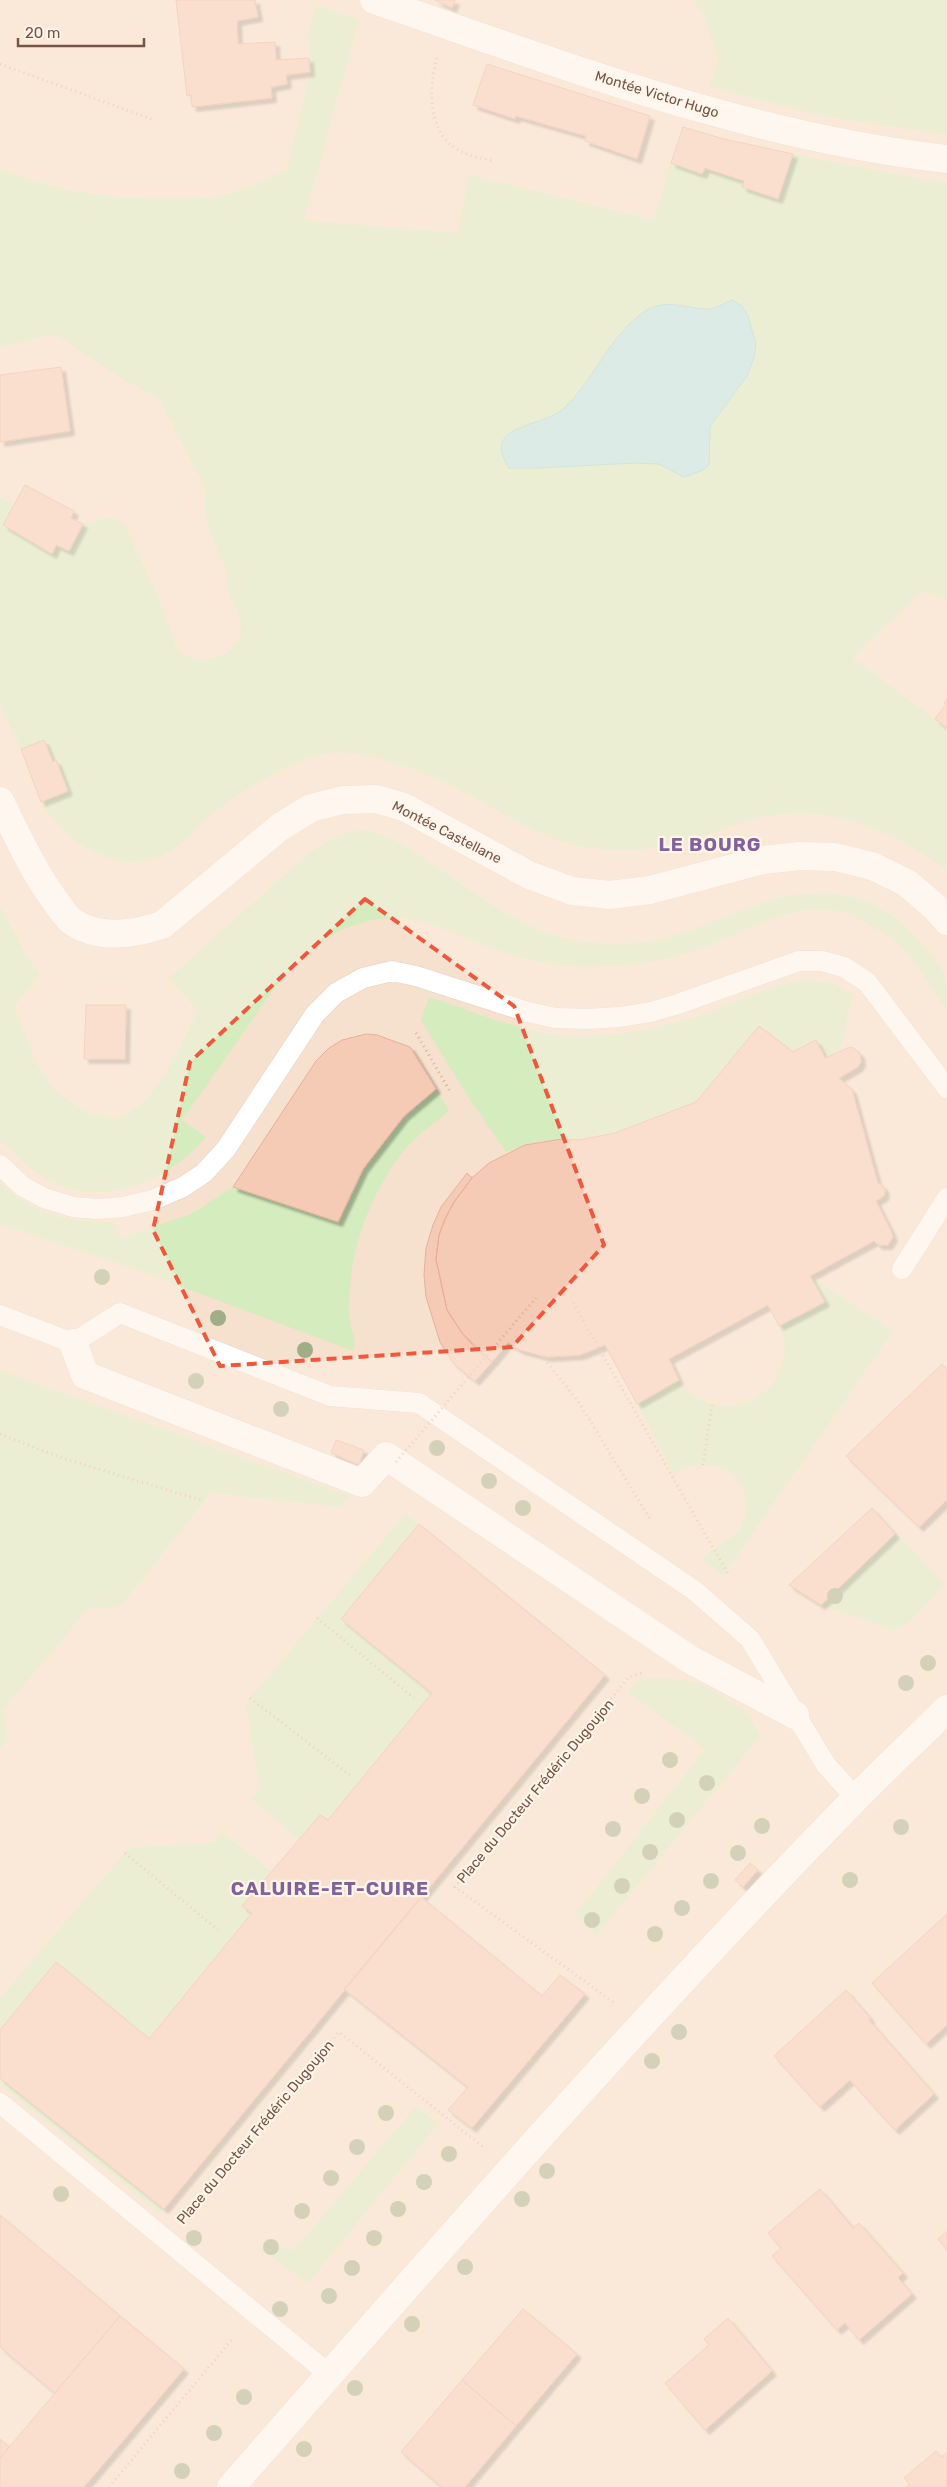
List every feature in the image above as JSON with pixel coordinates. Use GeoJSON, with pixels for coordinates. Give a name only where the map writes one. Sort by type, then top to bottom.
{"type":"FeatureCollection","features":[{"type":"Feature","properties":{"kind":"main road","name":"Montée Victor Hugo"},"geometry":{"type":"LineString","coordinates":[[374,0],[671,100],[766,127],[861,146],[947,159]]}},
{"type":"Feature","properties":{"kind":"main road","name":"Montée Castellane"},"geometry":{"type":"LineString","coordinates":[[0,801],[40,881],[69,919],[90,930],[116,935],[140,933],[162,925],[280,827],[311,808],[343,800],[376,799],[404,807],[529,875],[572,891],[610,895],[650,890],[763,860],[800,856],[835,856],[872,866],[907,883],[935,907],[947,921]]}},
{"type":"Feature","properties":{"kind":"main road"},"geometry":{"type":"LineString","coordinates":[[73,1343],[85,1375],[362,1483],[386,1456],[691,1660],[795,1715]]}},
{"type":"Feature","properties":{"kind":"main road"},"geometry":{"type":"LineString","coordinates":[[232,2487],[510,2170],[644,2024],[856,1798],[947,1710]]}},
{"type":"Feature","properties":{"kind":"lane"},"geometry":{"type":"LineString","coordinates":[[0,1165],[22,1186],[44,1198],[73,1207],[97,1210],[153,1200],[183,1187],[204,1173],[226,1149],[315,1014],[336,993],[363,978],[392,971],[416,976],[528,1012],[555,1018],[587,1018],[620,1017],[651,1012],[799,962],[822,961],[844,967],[867,982],[947,1088]]}},
{"type":"Feature","properties":{"kind":"lane"},"geometry":{"type":"LineString","coordinates":[[902,1269],[947,1198]]}},
{"type":"Feature","properties":{"kind":"lane"},"geometry":{"type":"LineString","coordinates":[[0,1315],[73,1343],[120,1313],[330,1396],[419,1403],[695,1591],[750,1638],[826,1765],[856,1798]]}},
{"type":"Feature","properties":{"kind":"lane"},"geometry":{"type":"LineString","coordinates":[[0,2103],[330,2375]]}},
{"type":"Feature","properties":{"kind":"path"},"geometry":{"type":"LineString","coordinates":[[445,24],[432,77],[432,108],[440,131],[454,147],[471,156],[495,161]]}},
{"type":"Feature","properties":{"kind":"path"},"geometry":{"type":"LineString","coordinates":[[0,64],[154,120]]}},
{"type":"Feature","properties":{"kind":"path"},"geometry":{"type":"LineString","coordinates":[[416,1033],[451,1093]]}},
{"type":"Feature","properties":{"kind":"path"},"geometry":{"type":"LineString","coordinates":[[396,1462],[536,1298]]}},
{"type":"Feature","properties":{"kind":"path"},"geometry":{"type":"LineString","coordinates":[[573,1303],[729,1576]]}},
{"type":"Feature","properties":{"kind":"path"},"geometry":{"type":"LineString","coordinates":[[540,1355],[578,1401],[651,1520]]}},
{"type":"Feature","properties":{"kind":"path"},"geometry":{"type":"LineString","coordinates":[[703,1464],[712,1405]]}},
{"type":"Feature","properties":{"kind":"path"},"geometry":{"type":"LineString","coordinates":[[0,1434],[59,1458],[204,1501]]}},
{"type":"Feature","properties":{"kind":"path"},"geometry":{"type":"LineString","coordinates":[[317,1618],[414,1698]]}},
{"type":"Feature","properties":{"kind":"path","name":"Place du Docteur Frédéric Dugoujon"},"geometry":{"type":"LineString","coordinates":[[629,1677],[455,1886],[644,2024]]}},
{"type":"Feature","properties":{"kind":"path"},"geometry":{"type":"LineString","coordinates":[[250,1698],[351,1776]]}},
{"type":"Feature","properties":{"kind":"path"},"geometry":{"type":"LineString","coordinates":[[125,1854],[218,1930]]}},
{"type":"Feature","properties":{"kind":"path","name":"Place du Docteur Frédéric Dugoujon"},"geometry":{"type":"LineString","coordinates":[[165,2240],[340,2032],[510,2170]]}},
{"type":"Feature","properties":{"kind":"path"},"geometry":{"type":"LineString","coordinates":[[109,2487],[254,2313]]}},
{"type":"Feature","properties":{"kind":"highlighted area"},"geometry":{"type":"Polygon","coordinates":[[[365,899],[514,1006],[604,1245],[512,1347],[220,1366],[153,1230],[190,1062],[365,899]]]}},
{"type":"Feature","properties":{"kind":"shaded area"},"geometry":{"type":"Polygon","coordinates":[[[0,0],[947,0],[947,2487],[0,2487],[0,0]]]}},
{"type":"Feature","properties":{"kind":"green space"},"geometry":{"type":"Polygon","coordinates":[[[694,0],[947,0],[947,135],[826,117],[709,87],[719,60],[705,19],[694,0]]]}},
{"type":"Feature","properties":{"kind":"green space"},"geometry":{"type":"Polygon","coordinates":[[[317,5],[359,20],[304,220],[458,233],[469,175],[651,219],[655,216],[671,163],[701,174],[705,168],[744,181],[742,187],[777,199],[793,154],[916,178],[947,182],[947,601],[921,591],[853,658],[947,728],[947,870],[928,857],[885,834],[840,818],[816,814],[792,813],[769,816],[680,843],[648,849],[608,850],[573,845],[527,827],[431,776],[382,760],[350,753],[333,753],[312,757],[281,770],[221,807],[167,854],[142,861],[125,861],[93,852],[64,832],[52,819],[35,789],[14,734],[2,711],[0,702],[0,498],[14,505],[4,525],[52,553],[56,545],[69,551],[83,524],[111,517],[123,522],[158,596],[177,649],[185,656],[201,660],[218,657],[232,649],[241,634],[240,618],[228,590],[226,571],[208,526],[205,514],[205,488],[159,398],[124,380],[59,337],[50,335],[0,348],[0,168],[64,189],[131,198],[182,199],[211,197],[239,190],[263,181],[287,170],[310,72],[308,34],[317,5]],[[732,300],[709,309],[668,303],[631,323],[616,340],[576,396],[561,411],[543,420],[517,427],[539,468],[635,463],[659,464],[684,477],[709,465],[710,426],[736,391],[756,344],[748,316],[732,300]]]}},
{"type":"Feature","properties":{"kind":"green space"},"geometry":{"type":"Polygon","coordinates":[[[360,829],[381,834],[399,842],[481,898],[531,927],[549,934],[580,941],[619,944],[657,940],[694,929],[769,901],[795,895],[820,893],[846,895],[872,904],[896,918],[934,958],[947,980],[947,1010],[914,962],[898,944],[887,935],[859,919],[841,912],[803,911],[753,926],[706,947],[676,957],[631,965],[600,967],[572,967],[536,961],[500,951],[419,921],[385,918],[365,921],[327,937],[312,948],[286,974],[182,1120],[206,1137],[175,1166],[157,1177],[118,1191],[76,1190],[55,1184],[40,1175],[0,1141],[0,906],[30,961],[40,974],[14,1007],[40,1069],[52,1087],[73,1103],[98,1115],[118,1117],[135,1109],[157,1085],[176,1054],[197,1010],[169,978],[309,853],[339,835],[360,829]]]}},
{"type":"Feature","properties":{"kind":"green space"},"geometry":{"type":"Polygon","coordinates":[[[808,979],[835,984],[853,995],[840,1050],[825,1058],[816,1041],[793,1052],[759,1026],[696,1102],[615,1133],[579,1140],[542,1141],[506,1152],[470,1100],[421,1020],[429,997],[499,1021],[543,1033],[584,1036],[625,1033],[685,1020],[776,986],[808,979]]]}},
{"type":"Feature","properties":{"kind":"green space"},"geometry":{"type":"Polygon","coordinates":[[[436,1089],[449,1111],[411,1143],[395,1163],[375,1196],[361,1232],[352,1269],[349,1296],[349,1318],[354,1340],[353,1351],[142,1272],[0,1224],[0,1183],[26,1203],[52,1215],[96,1222],[113,1222],[121,1238],[191,1214],[233,1187],[338,1222],[357,1182],[378,1149],[404,1119],[436,1089]]]}},
{"type":"Feature","properties":{"kind":"green space"},"geometry":{"type":"Polygon","coordinates":[[[810,1276],[893,1331],[723,1576],[701,1558],[731,1538],[742,1525],[746,1508],[744,1494],[739,1483],[722,1468],[710,1465],[686,1468],[674,1474],[637,1404],[679,1380],[695,1397],[714,1405],[734,1405],[753,1399],[770,1387],[781,1370],[785,1349],[779,1326],[825,1302],[810,1276]]]}},
{"type":"Feature","properties":{"kind":"green space"},"geometry":{"type":"Polygon","coordinates":[[[0,1370],[350,1496],[340,1507],[211,1493],[120,1607],[88,1609],[3,1710],[8,1739],[0,1749],[0,1370]]]}},
{"type":"Feature","properties":{"kind":"green space"},"geometry":{"type":"Polygon","coordinates":[[[872,1508],[945,1584],[908,1624],[893,1630],[821,1605],[789,1585],[872,1508]]]}},
{"type":"Feature","properties":{"kind":"green space"},"geometry":{"type":"Polygon","coordinates":[[[405,1514],[419,1524],[342,1619],[432,1693],[328,1820],[320,1815],[299,1839],[251,1799],[260,1789],[246,1703],[405,1514]]]}},
{"type":"Feature","properties":{"kind":"green space"},"geometry":{"type":"Polygon","coordinates":[[[657,1677],[698,1682],[747,1712],[760,1736],[596,1936],[575,1915],[705,1749],[628,1692],[636,1681],[657,1677]]]}},
{"type":"Feature","properties":{"kind":"green space"},"geometry":{"type":"Polygon","coordinates":[[[222,1832],[271,1871],[243,1905],[252,1913],[149,2039],[56,1962],[0,2030],[0,1998],[129,1848],[214,1842],[222,1832]]]}},
{"type":"Feature","properties":{"kind":"green space"},"geometry":{"type":"Polygon","coordinates":[[[0,2078],[164,2209],[160,2214],[0,2084],[0,2078]]]}},
{"type":"Feature","properties":{"kind":"green space"},"geometry":{"type":"Polygon","coordinates":[[[416,2106],[438,2124],[308,2283],[257,2247],[295,2249],[416,2106]]]}},
{"type":"Feature","properties":{"kind":"water"},"geometry":{"type":"Polygon","coordinates":[[[732,300],[742,306],[748,316],[756,344],[754,358],[747,376],[710,426],[709,465],[703,470],[684,477],[659,464],[635,463],[509,468],[502,454],[502,443],[508,435],[517,429],[553,415],[563,409],[584,385],[623,331],[647,310],[661,305],[710,309],[732,300]]]}},
{"type":"Feature","properties":{"kind":"building"},"geometry":{"type":"Polygon","coordinates":[[[176,0],[255,0],[258,17],[237,21],[238,44],[275,42],[276,60],[309,58],[310,72],[286,75],[287,84],[271,87],[272,98],[192,107],[191,95],[187,96],[176,0]]]}},
{"type":"Feature","properties":{"kind":"building"},"geometry":{"type":"Polygon","coordinates":[[[435,0],[455,0],[452,8],[435,0]]]}},
{"type":"Feature","properties":{"kind":"building"},"geometry":{"type":"Polygon","coordinates":[[[487,64],[650,116],[637,159],[585,141],[586,136],[516,116],[515,119],[473,105],[487,64]]]}},
{"type":"Feature","properties":{"kind":"building"},"geometry":{"type":"Polygon","coordinates":[[[683,127],[724,139],[793,154],[778,199],[742,187],[744,181],[705,168],[702,174],[671,163],[683,127]]]}},
{"type":"Feature","properties":{"kind":"building"},"geometry":{"type":"Polygon","coordinates":[[[61,367],[70,431],[0,442],[0,375],[61,367]]]}},
{"type":"Feature","properties":{"kind":"building"},"geometry":{"type":"Polygon","coordinates":[[[25,485],[74,511],[71,518],[83,524],[69,551],[56,545],[52,554],[3,525],[25,485]]]}},
{"type":"Feature","properties":{"kind":"building"},"geometry":{"type":"Polygon","coordinates":[[[947,699],[947,728],[935,719],[946,704],[944,703],[947,699]]]}},
{"type":"Feature","properties":{"kind":"building"},"geometry":{"type":"Polygon","coordinates":[[[44,740],[53,762],[56,760],[68,791],[41,802],[21,749],[44,740]]]}},
{"type":"Feature","properties":{"kind":"building"},"geometry":{"type":"Polygon","coordinates":[[[86,1005],[126,1005],[125,1059],[84,1059],[86,1005]]]}},
{"type":"Feature","properties":{"kind":"building"},"geometry":{"type":"Polygon","coordinates":[[[759,1026],[793,1052],[816,1040],[825,1058],[850,1047],[860,1054],[861,1062],[858,1067],[839,1078],[852,1090],[878,1184],[881,1184],[885,1190],[884,1196],[876,1201],[893,1237],[888,1245],[878,1245],[874,1241],[810,1276],[825,1302],[779,1326],[768,1305],[669,1359],[679,1380],[637,1404],[605,1345],[580,1355],[547,1357],[520,1350],[508,1343],[492,1362],[479,1352],[462,1333],[447,1310],[436,1259],[439,1235],[445,1219],[454,1202],[472,1178],[489,1163],[525,1145],[562,1139],[579,1140],[615,1133],[696,1102],[759,1026]]]}},
{"type":"Feature","properties":{"kind":"building"},"geometry":{"type":"Polygon","coordinates":[[[366,1034],[377,1035],[410,1047],[436,1089],[404,1116],[363,1169],[338,1222],[233,1187],[316,1061],[329,1048],[342,1040],[366,1034]]]}},
{"type":"Feature","properties":{"kind":"building"},"geometry":{"type":"Polygon","coordinates":[[[467,1173],[472,1178],[454,1202],[445,1219],[439,1235],[436,1259],[447,1310],[462,1333],[492,1362],[475,1381],[453,1363],[440,1342],[426,1297],[424,1275],[426,1248],[433,1225],[441,1207],[467,1173]]]}},
{"type":"Feature","properties":{"kind":"building"},"geometry":{"type":"Polygon","coordinates":[[[942,1364],[947,1370],[947,1500],[919,1527],[846,1456],[942,1364]]]}},
{"type":"Feature","properties":{"kind":"building"},"geometry":{"type":"Polygon","coordinates":[[[336,1440],[364,1450],[359,1465],[331,1453],[336,1440]]]}},
{"type":"Feature","properties":{"kind":"building"},"geometry":{"type":"Polygon","coordinates":[[[872,1508],[895,1534],[821,1605],[789,1585],[872,1508]]]}},
{"type":"Feature","properties":{"kind":"building"},"geometry":{"type":"Polygon","coordinates":[[[419,1524],[605,1675],[164,2209],[0,2078],[0,2030],[56,1962],[149,2039],[252,1913],[242,1906],[320,1815],[328,1820],[432,1693],[341,1619],[419,1524]]]}},
{"type":"Feature","properties":{"kind":"building"},"geometry":{"type":"Polygon","coordinates":[[[750,1863],[758,1870],[743,1887],[735,1880],[750,1863]]]}},
{"type":"Feature","properties":{"kind":"building"},"geometry":{"type":"Polygon","coordinates":[[[421,1897],[542,1996],[560,1975],[585,1994],[472,2128],[448,2110],[468,2087],[344,1989],[421,1897]]]}},
{"type":"Feature","properties":{"kind":"building"},"geometry":{"type":"Polygon","coordinates":[[[947,1914],[947,2025],[926,2044],[872,1983],[947,1914]]]}},
{"type":"Feature","properties":{"kind":"building"},"geometry":{"type":"Polygon","coordinates":[[[846,1990],[870,2018],[869,2020],[934,2094],[895,2130],[850,2080],[820,2107],[774,2056],[846,1990]]]}},
{"type":"Feature","properties":{"kind":"building"},"geometry":{"type":"Polygon","coordinates":[[[820,2189],[853,2228],[859,2223],[903,2273],[898,2278],[912,2294],[859,2340],[845,2323],[837,2330],[772,2256],[781,2248],[768,2233],[820,2189]]]}},
{"type":"Feature","properties":{"kind":"building"},"geometry":{"type":"Polygon","coordinates":[[[0,2215],[120,2316],[55,2393],[0,2347],[0,2215]]]}},
{"type":"Feature","properties":{"kind":"building"},"geometry":{"type":"Polygon","coordinates":[[[947,2231],[947,2250],[938,2239],[947,2231]]]}},
{"type":"Feature","properties":{"kind":"building"},"geometry":{"type":"Polygon","coordinates":[[[523,2309],[577,2354],[516,2426],[462,2380],[523,2309]]]}},
{"type":"Feature","properties":{"kind":"building"},"geometry":{"type":"Polygon","coordinates":[[[120,2316],[184,2369],[84,2487],[0,2487],[0,2458],[120,2316]]]}},
{"type":"Feature","properties":{"kind":"building"},"geometry":{"type":"Polygon","coordinates":[[[728,2318],[772,2371],[705,2430],[665,2383],[709,2345],[704,2339],[728,2318]]]}},
{"type":"Feature","properties":{"kind":"building"},"geometry":{"type":"Polygon","coordinates":[[[462,2380],[516,2426],[465,2487],[442,2487],[401,2452],[462,2380]]]}},
{"type":"Feature","properties":{"kind":"building"},"geometry":{"type":"Polygon","coordinates":[[[0,2439],[9,2447],[0,2458],[0,2439]]]}},
{"type":"Feature","properties":{"kind":"building"},"geometry":{"type":"Polygon","coordinates":[[[936,2451],[942,2457],[947,2452],[947,2487],[906,2487],[910,2484],[904,2478],[936,2451]]]}},
{"type":"Feature","properties":{"kind":"district","name":"LE BOURG"},"geometry":{"type":"Point","coordinates":[710,844]}},
{"type":"Feature","properties":{"kind":"district","name":"CALUIRE-ET-CUIRE"},"geometry":{"type":"Point","coordinates":[330,1888]}}]}
